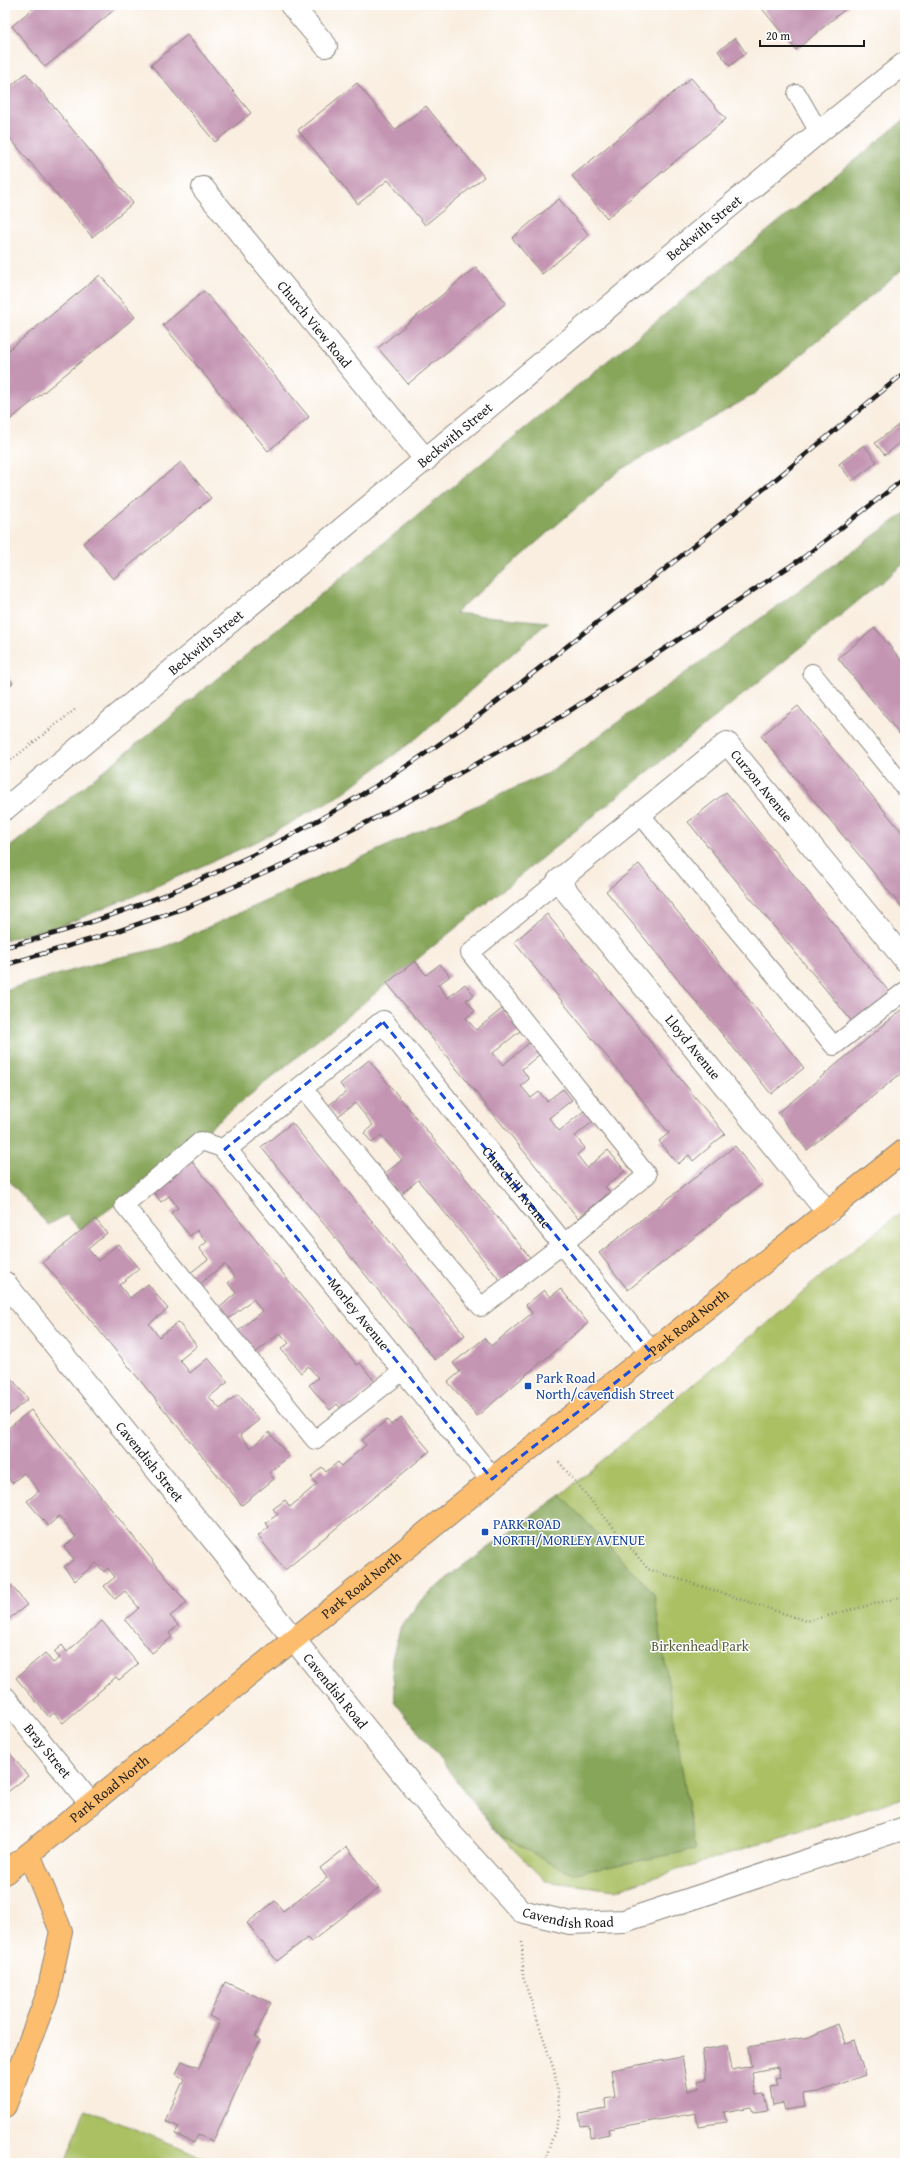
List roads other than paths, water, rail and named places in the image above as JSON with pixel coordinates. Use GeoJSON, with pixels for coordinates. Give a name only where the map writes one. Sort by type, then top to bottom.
{"type":"FeatureCollection","features":[{"type":"Feature","properties":{"kind":"main road","name":"Park Road North"},"geometry":{"type":"LineString","coordinates":[[5,1873],[294,1641],[492,1479],[542,1442],[905,1150]]}},
{"type":"Feature","properties":{"kind":"main road"},"geometry":{"type":"LineString","coordinates":[[5,2106],[48,1993],[61,1931],[29,1854]]}},
{"type":"Feature","properties":{"kind":"street"},"geometry":{"type":"LineString","coordinates":[[291,5],[326,46]]}},
{"type":"Feature","properties":{"kind":"street","name":"Beckwith Street"},"geometry":{"type":"LineString","coordinates":[[5,808],[426,460],[819,132],[905,63]]}},
{"type":"Feature","properties":{"kind":"street","name":"Church View Road"},"geometry":{"type":"LineString","coordinates":[[203,188],[426,460]]}},
{"type":"Feature","properties":{"kind":"street","name":"Curzon Avenue"},"geometry":{"type":"LineString","coordinates":[[558,881],[727,743],[905,960]]}},
{"type":"Feature","properties":{"kind":"street","name":"Lloyd Avenue"},"geometry":{"type":"LineString","coordinates":[[558,881],[828,1213]]}},
{"type":"Feature","properties":{"kind":"street","name":"Churchill Avenue"},"geometry":{"type":"LineString","coordinates":[[302,1087],[383,1022],[652,1354]]}},
{"type":"Feature","properties":{"kind":"street"},"geometry":{"type":"LineString","coordinates":[[225,1149],[302,1087]]}},
{"type":"Feature","properties":{"kind":"street","name":"Morley Avenue"},"geometry":{"type":"LineString","coordinates":[[225,1149],[492,1479]]}},
{"type":"Feature","properties":{"kind":"street","name":"Cavendish Street"},"geometry":{"type":"LineString","coordinates":[[5,1283],[294,1641]]}},
{"type":"Feature","properties":{"kind":"street","name":"Cavendish Road"},"geometry":{"type":"LineString","coordinates":[[294,1641],[454,1838],[521,1911],[570,1923],[624,1921],[905,1828]]}},
{"type":"Feature","properties":{"kind":"street","name":"Bray Street"},"geometry":{"type":"LineString","coordinates":[[5,1698],[91,1804]]}},
{"type":"Feature","properties":{"kind":"lane"},"geometry":{"type":"LineString","coordinates":[[797,94],[819,132]]}},
{"type":"Feature","properties":{"kind":"lane"},"geometry":{"type":"LineString","coordinates":[[812,673],[905,788]]}},
{"type":"Feature","properties":{"kind":"lane"},"geometry":{"type":"LineString","coordinates":[[640,814],[834,1046],[905,991]]}},
{"type":"Feature","properties":{"kind":"lane"},"geometry":{"type":"LineString","coordinates":[[302,1087],[481,1307],[563,1244],[647,1175],[470,953],[558,881]]}},
{"type":"Feature","properties":{"kind":"lane"},"geometry":{"type":"LineString","coordinates":[[225,1149],[201,1141],[124,1205],[315,1440],[404,1370]]}},
{"type":"Feature","properties":{"kind":"railway"},"geometry":{"type":"LineString","coordinates":[[5,947],[66,930],[127,909],[187,885],[246,858],[304,828],[360,796],[414,761],[482,713],[749,502],[905,372]]}},
{"type":"Feature","properties":{"kind":"railway"},"geometry":{"type":"LineString","coordinates":[[5,965],[115,932],[190,906],[281,866],[426,792],[560,717],[611,684],[804,557],[905,478]]}},
{"type":"Feature","properties":{"kind":"place","name":"Park Road North/cavendish Street"},"geometry":{"type":"Point","coordinates":[528,1386]}},
{"type":"Feature","properties":{"kind":"place","name":"PARK ROAD NORTH/MORLEY AVENUE"},"geometry":{"type":"Point","coordinates":[485,1532]}},
{"type":"Feature","properties":{"kind":"park label","name":"Birkenhead Park"},"geometry":{"type":"Point","coordinates":[700,1646]}}]}
